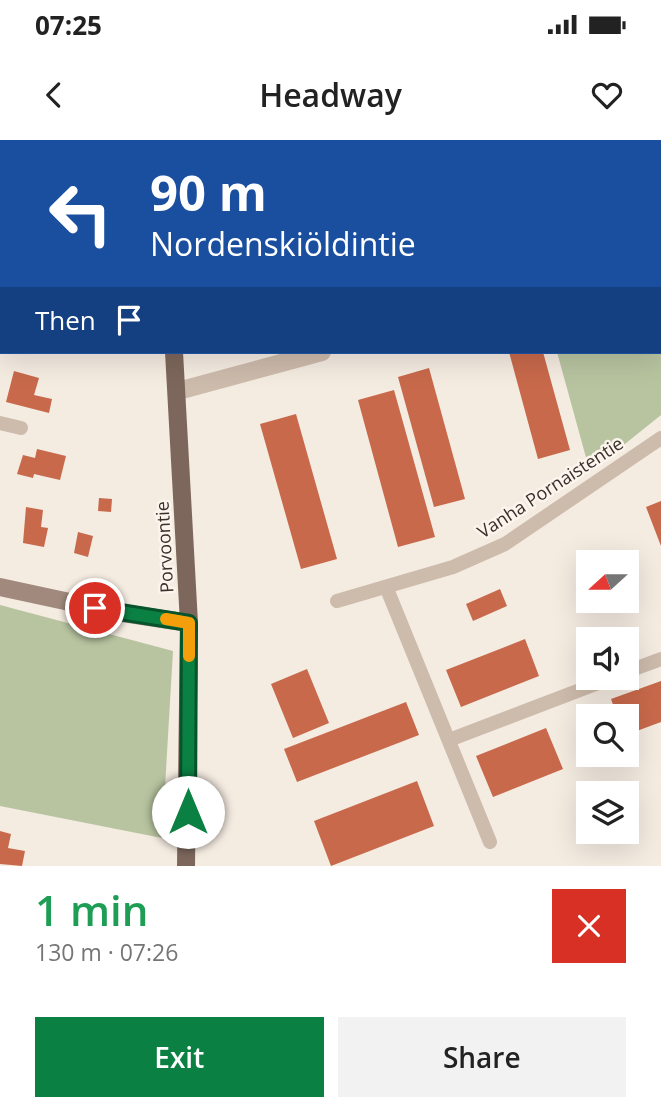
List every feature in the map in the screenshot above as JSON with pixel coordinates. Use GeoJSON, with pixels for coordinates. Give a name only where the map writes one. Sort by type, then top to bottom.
{"type":"FeatureCollection","features":[{"type":"Feature","properties":{"kind":"main road","name":"Porvoontie"},"geometry":{"type":"LineString","coordinates":[[174,354],[189,623],[186,866]]}},
{"type":"Feature","properties":{"kind":"main road"},"geometry":{"type":"LineString","coordinates":[[0,587],[116,612],[189,623]]}},
{"type":"Feature","properties":{"kind":"street"},"geometry":{"type":"LineString","coordinates":[[178,391],[315,354]]}},
{"type":"Feature","properties":{"kind":"street"},"geometry":{"type":"LineString","coordinates":[[0,424],[21,428]]}},
{"type":"Feature","properties":{"kind":"street","name":"Vanha Pornaistentie"},"geometry":{"type":"LineString","coordinates":[[337,601],[387,589],[453,567],[505,544],[661,438]]}},
{"type":"Feature","properties":{"kind":"street"},"geometry":{"type":"LineString","coordinates":[[387,589],[490,842]]}},
{"type":"Feature","properties":{"kind":"street"},"geometry":{"type":"LineString","coordinates":[[639,667],[661,659]]}},
{"type":"Feature","properties":{"kind":"street"},"geometry":{"type":"LineString","coordinates":[[449,740],[580,690]]}},
{"type":"Feature","properties":{"kind":"green space"},"geometry":{"type":"Polygon","coordinates":[[[558,354],[661,354],[661,415],[590,472],[558,354]]]}},
{"type":"Feature","properties":{"kind":"green space"},"geometry":{"type":"Polygon","coordinates":[[[0,605],[173,651],[162,838],[0,806],[0,605]]]}},
{"type":"Feature","properties":{"kind":"building"},"geometry":{"type":"Polygon","coordinates":[[[510,354],[544,354],[570,450],[538,459],[510,354]]]}},
{"type":"Feature","properties":{"kind":"building"},"geometry":{"type":"Polygon","coordinates":[[[429,368],[465,499],[434,507],[398,377],[429,368]]]}},
{"type":"Feature","properties":{"kind":"building"},"geometry":{"type":"Polygon","coordinates":[[[14,371],[39,378],[34,395],[52,399],[49,413],[6,402],[14,371]]]}},
{"type":"Feature","properties":{"kind":"building"},"geometry":{"type":"Polygon","coordinates":[[[394,390],[435,537],[398,547],[358,400],[394,390]]]}},
{"type":"Feature","properties":{"kind":"building"},"geometry":{"type":"Polygon","coordinates":[[[296,414],[337,559],[301,569],[260,424],[296,414]]]}},
{"type":"Feature","properties":{"kind":"building"},"geometry":{"type":"Polygon","coordinates":[[[37,449],[66,456],[60,480],[34,474],[33,478],[17,474],[23,455],[35,458],[37,449]]]}},
{"type":"Feature","properties":{"kind":"building"},"geometry":{"type":"Polygon","coordinates":[[[99,498],[112,499],[111,512],[98,511],[99,498]]]}},
{"type":"Feature","properties":{"kind":"building"},"geometry":{"type":"Polygon","coordinates":[[[661,501],[661,546],[646,507],[661,501]]]}},
{"type":"Feature","properties":{"kind":"building"},"geometry":{"type":"Polygon","coordinates":[[[26,507],[43,510],[41,527],[48,528],[44,547],[23,543],[26,507]]]}},
{"type":"Feature","properties":{"kind":"building"},"geometry":{"type":"Polygon","coordinates":[[[78,532],[93,536],[88,557],[74,553],[78,532]]]}},
{"type":"Feature","properties":{"kind":"building"},"geometry":{"type":"Polygon","coordinates":[[[500,589],[507,606],[473,621],[466,604],[500,589]]]}},
{"type":"Feature","properties":{"kind":"building"},"geometry":{"type":"Polygon","coordinates":[[[525,639],[539,676],[461,707],[446,670],[525,639]]]}},
{"type":"Feature","properties":{"kind":"building"},"geometry":{"type":"Polygon","coordinates":[[[307,669],[329,723],[293,738],[271,684],[307,669]]]}},
{"type":"Feature","properties":{"kind":"building"},"geometry":{"type":"Polygon","coordinates":[[[661,681],[661,722],[639,730],[639,704],[613,704],[611,699],[661,681]]]}},
{"type":"Feature","properties":{"kind":"building"},"geometry":{"type":"Polygon","coordinates":[[[406,702],[419,735],[297,782],[284,749],[406,702]]]}},
{"type":"Feature","properties":{"kind":"building"},"geometry":{"type":"Polygon","coordinates":[[[546,728],[563,769],[493,797],[476,756],[546,728]]]}},
{"type":"Feature","properties":{"kind":"building"},"geometry":{"type":"Polygon","coordinates":[[[417,781],[434,826],[331,866],[314,821],[417,781]]]}},
{"type":"Feature","properties":{"kind":"building"},"geometry":{"type":"Polygon","coordinates":[[[0,831],[11,834],[8,848],[25,851],[22,866],[0,864],[0,831]]]}},
{"type":"Feature","properties":{"kind":"slow traffic"},"geometry":{"type":"LineString","coordinates":[[166,619],[189,623],[189,656]]}},
{"type":"Feature","properties":{"kind":"route"},"geometry":{"type":"LineString","coordinates":[[95,608],[189,623],[188,812]]}}]}
